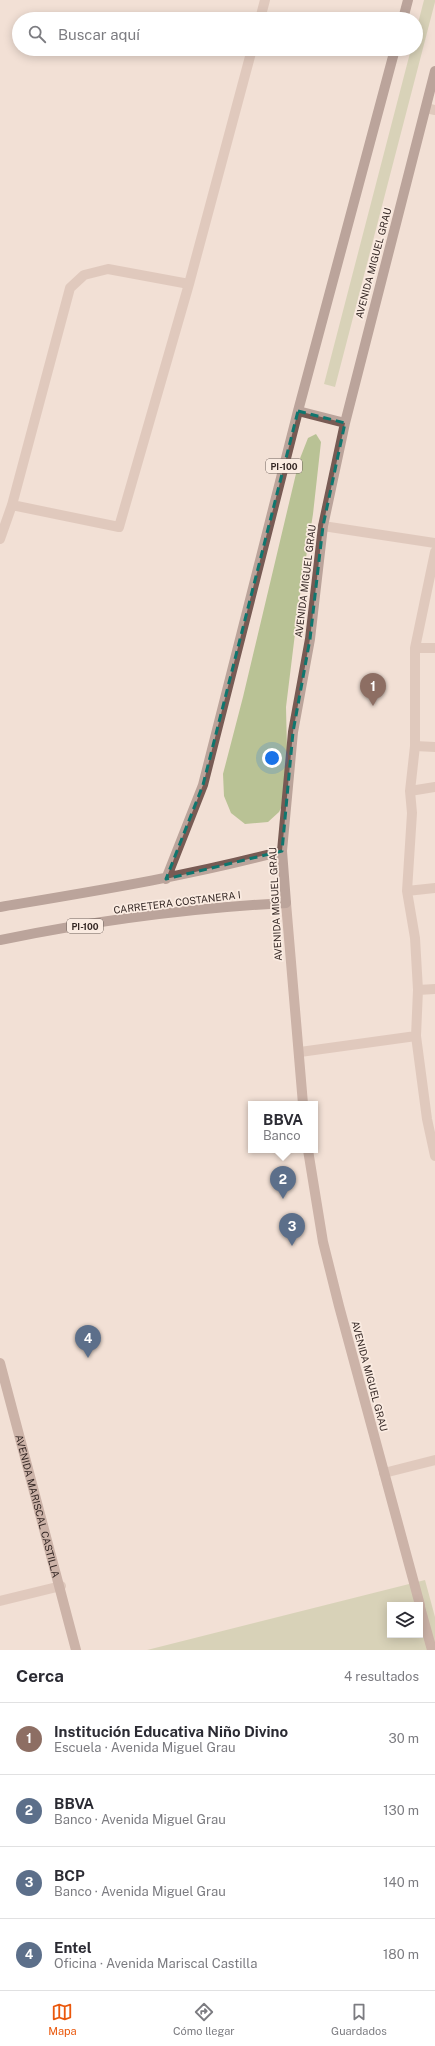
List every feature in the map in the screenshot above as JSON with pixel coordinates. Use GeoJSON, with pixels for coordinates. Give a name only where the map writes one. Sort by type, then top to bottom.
{"type":"FeatureCollection","features":[{"type":"Feature","properties":{"kind":"main road"},"geometry":{"type":"LineString","coordinates":[[405,12],[408,0]]}},
{"type":"Feature","properties":{"kind":"main road","name":"PI-100"},"geometry":{"type":"LineString","coordinates":[[166,879],[203,785],[298,411],[393,56]]}},
{"type":"Feature","properties":{"kind":"main road","name":"AVENIDA MIGUEL GRAU"},"geometry":{"type":"LineString","coordinates":[[303,1101],[300,1052],[294,1006],[282,851],[293,732],[310,639],[323,526],[345,423],[430,109],[435,71]]}},
{"type":"Feature","properties":{"kind":"main road"},"geometry":{"type":"LineString","coordinates":[[298,411],[345,423]]}},
{"type":"Feature","properties":{"kind":"main road"},"geometry":{"type":"LineString","coordinates":[[0,907],[166,879],[282,851]]}},
{"type":"Feature","properties":{"kind":"main road","name":"CARRETERA COSTANERA I"},"geometry":{"type":"LineString","coordinates":[[0,940],[222,906],[286,903]]}},
{"type":"Feature","properties":{"kind":"main road","name":"AVENIDA MIGUEL GRAU"},"geometry":{"type":"LineString","coordinates":[[308,1153],[323,1242],[419,1602]]}},
{"type":"Feature","properties":{"kind":"main road","name":"AVENIDA MARISCAL CASTILLA"},"geometry":{"type":"LineString","coordinates":[[0,1363],[76,1650]]}},
{"type":"Feature","properties":{"kind":"main road","name":"AVENIDA MIGUEL GRAU"},"geometry":{"type":"LineString","coordinates":[[423,1617],[432,1650]]}},
{"type":"Feature","properties":{"kind":"street"},"geometry":{"type":"LineString","coordinates":[[262,12],[265,0]]}},
{"type":"Feature","properties":{"kind":"street"},"geometry":{"type":"LineString","coordinates":[[12,505],[120,528],[189,284],[250,56]]}},
{"type":"Feature","properties":{"kind":"street"},"geometry":{"type":"LineString","coordinates":[[0,539],[12,505],[70,288],[84,275],[108,270],[189,284]]}},
{"type":"Feature","properties":{"kind":"street"},"geometry":{"type":"LineString","coordinates":[[323,526],[435,543]]}},
{"type":"Feature","properties":{"kind":"street"},"geometry":{"type":"LineString","coordinates":[[435,552],[415,648],[415,746],[410,791],[412,813],[408,891],[415,938],[418,990],[416,1036],[431,1118],[435,1156]]}},
{"type":"Feature","properties":{"kind":"street"},"geometry":{"type":"LineString","coordinates":[[415,648],[435,648]]}},
{"type":"Feature","properties":{"kind":"street"},"geometry":{"type":"LineString","coordinates":[[415,746],[435,747]]}},
{"type":"Feature","properties":{"kind":"street"},"geometry":{"type":"LineString","coordinates":[[410,791],[435,787]]}},
{"type":"Feature","properties":{"kind":"street"},"geometry":{"type":"LineString","coordinates":[[408,891],[435,888]]}},
{"type":"Feature","properties":{"kind":"street"},"geometry":{"type":"LineString","coordinates":[[418,990],[435,989]]}},
{"type":"Feature","properties":{"kind":"street"},"geometry":{"type":"LineString","coordinates":[[300,1052],[416,1036]]}},
{"type":"Feature","properties":{"kind":"street"},"geometry":{"type":"LineString","coordinates":[[384,1473],[435,1460]]}},
{"type":"Feature","properties":{"kind":"street"},"geometry":{"type":"LineString","coordinates":[[0,1601],[60,1586]]}},
{"type":"Feature","properties":{"kind":"highlighted area"},"geometry":{"type":"Polygon","coordinates":[[[298,411],[345,423],[323,526],[310,639],[293,732],[282,851],[166,879],[203,785],[298,411]]]}},
{"type":"Feature","properties":{"kind":"green space"},"geometry":{"type":"Polygon","coordinates":[[[424,0],[435,0],[423,48],[423,12],[421,12],[424,0]]]}},
{"type":"Feature","properties":{"kind":"green space"},"geometry":{"type":"Polygon","coordinates":[[[409,56],[421,56],[335,387],[324,384],[409,56]]]}},
{"type":"Feature","properties":{"kind":"green space"},"geometry":{"type":"Polygon","coordinates":[[[316,434],[321,442],[313,514],[299,601],[286,707],[288,794],[279,812],[268,822],[245,824],[231,813],[224,796],[223,774],[243,697],[299,461],[308,438],[316,434]]]}},
{"type":"Feature","properties":{"kind":"green space"},"geometry":{"type":"Polygon","coordinates":[[[425,1580],[435,1617],[435,1650],[147,1650],[425,1580]]]}},
{"type":"Feature","properties":{"kind":"place","name":"Institución Educativa Niño Divino"},"geometry":{"type":"Point","coordinates":[373,706]}},
{"type":"Feature","properties":{"kind":"place","name":"BBVA"},"geometry":{"type":"Point","coordinates":[283,1199]}},
{"type":"Feature","properties":{"kind":"place","name":"BCP"},"geometry":{"type":"Point","coordinates":[292,1246]}},
{"type":"Feature","properties":{"kind":"place","name":"Entel"},"geometry":{"type":"Point","coordinates":[88,1358]}}]}
